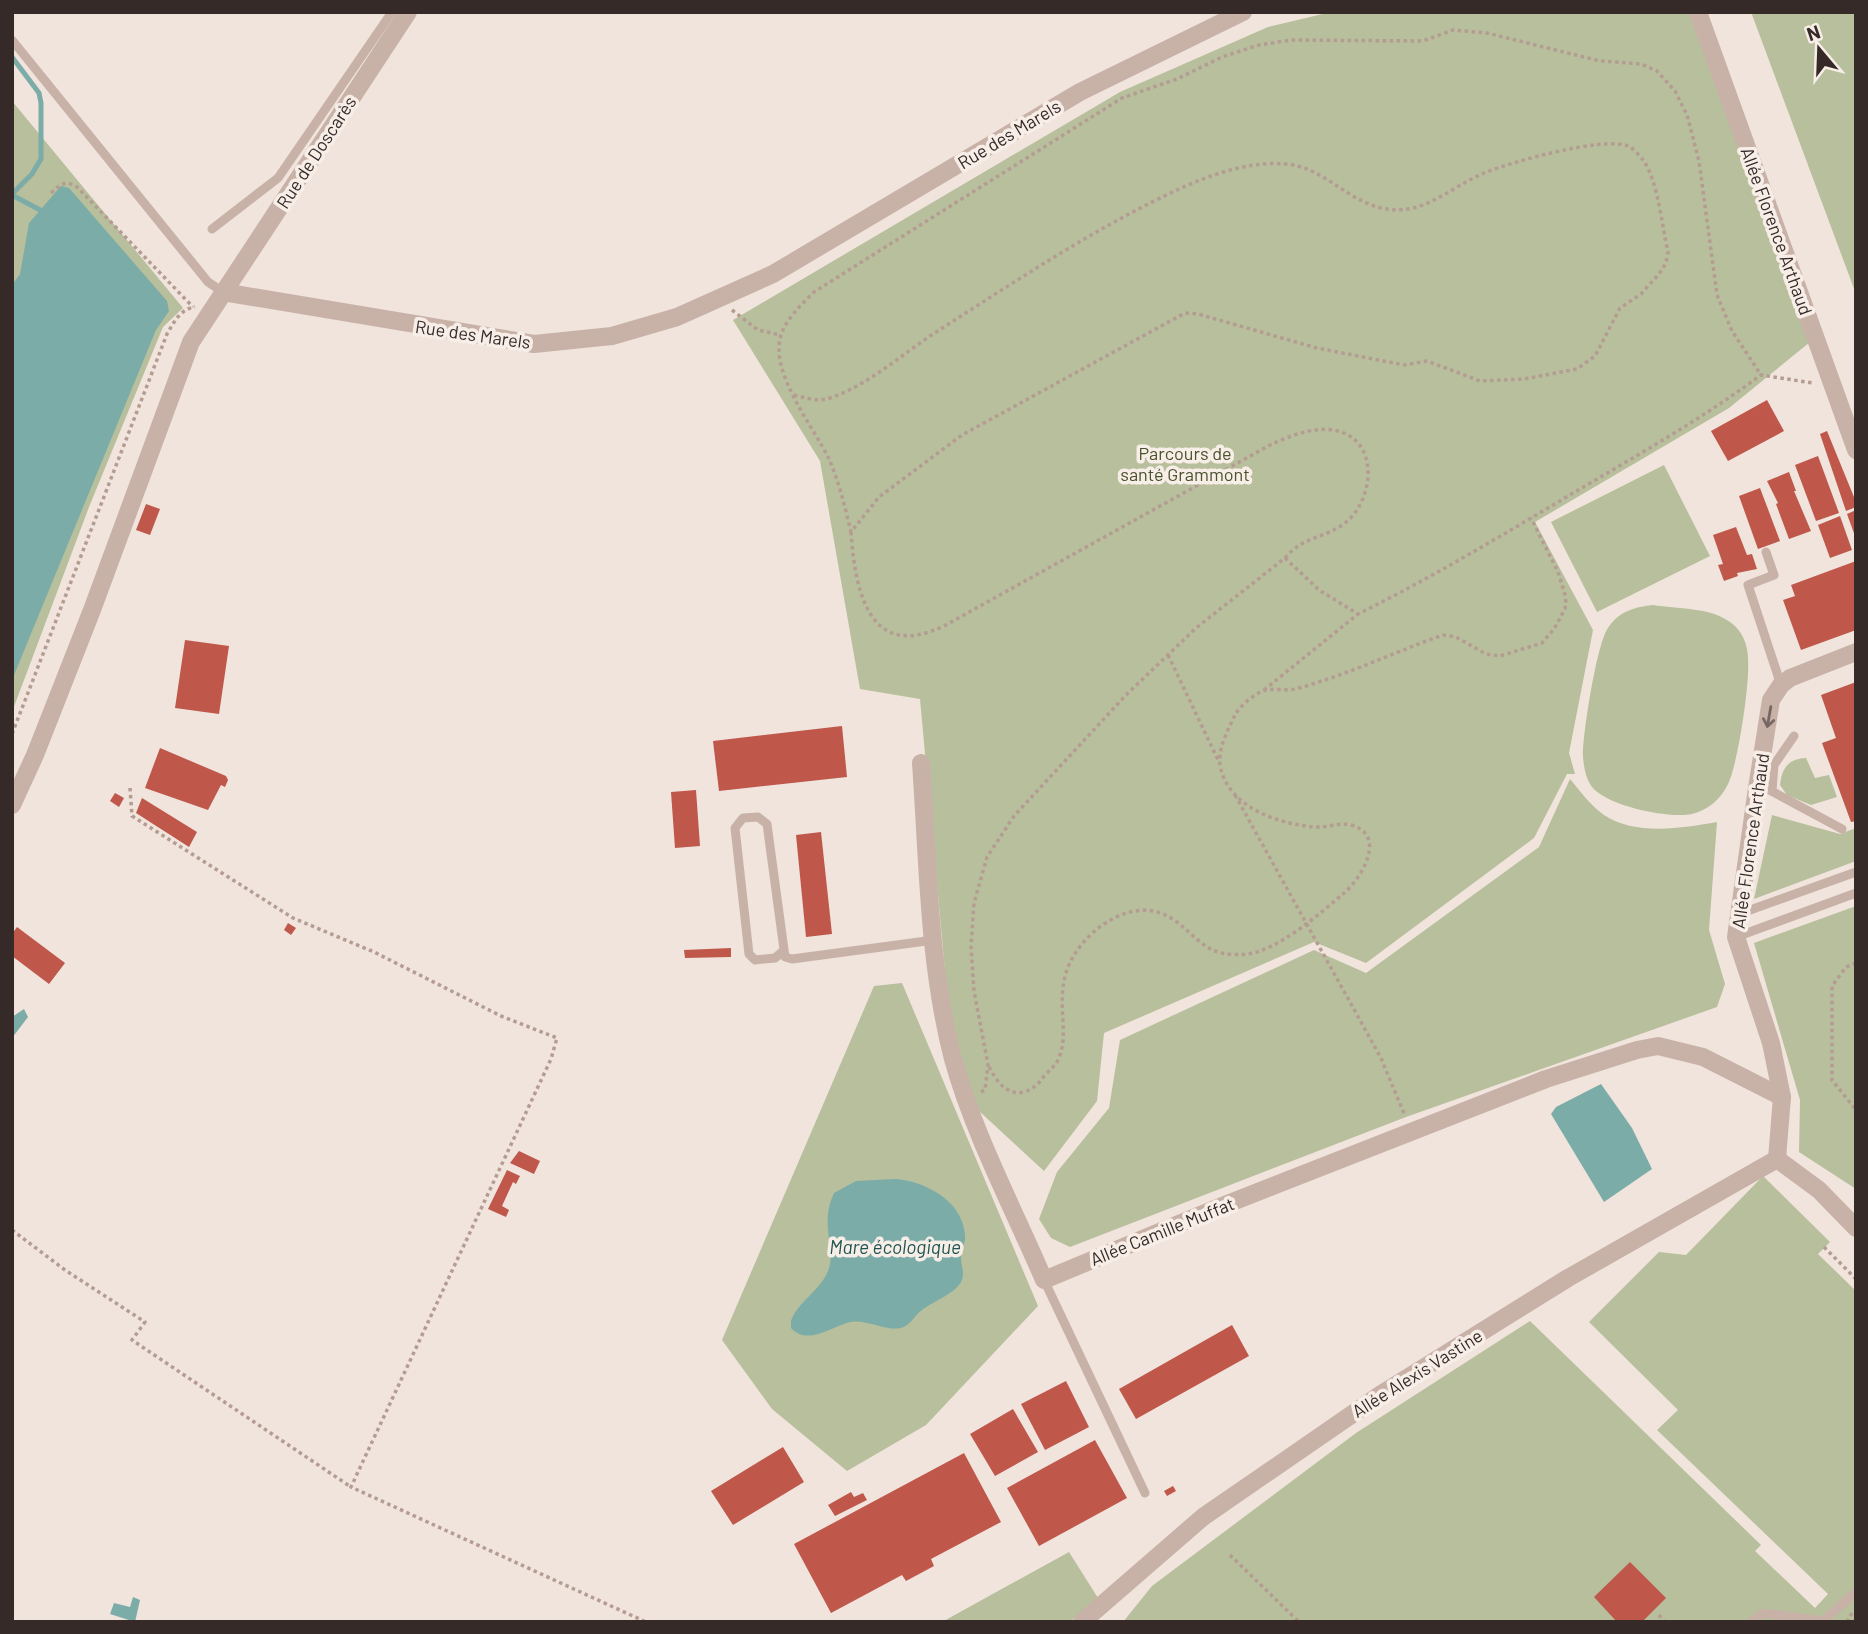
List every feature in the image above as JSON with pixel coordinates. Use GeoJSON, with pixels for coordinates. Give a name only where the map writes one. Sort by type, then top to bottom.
{"type":"FeatureCollection","features":[{"type":"Feature","properties":{"kind":"street","name":"Rue de Doscarès"},"geometry":{"type":"LineString","coordinates":[[223,292],[408,12]]}},
{"type":"Feature","properties":{"kind":"street","name":"Rue des Marels"},"geometry":{"type":"LineString","coordinates":[[223,292],[534,344],[612,336],[677,317],[773,274],[1080,92],[1243,12]]}},
{"type":"Feature","properties":{"kind":"street","name":"Allée Florence Arthaud"},"geometry":{"type":"LineString","coordinates":[[1698,12],[1856,450]]}},
{"type":"Feature","properties":{"kind":"street"},"geometry":{"type":"LineString","coordinates":[[12,805],[29,771],[92,610],[191,342],[223,292]]}},
{"type":"Feature","properties":{"kind":"street"},"geometry":{"type":"LineString","coordinates":[[1781,685],[1790,678],[1856,652]]}},
{"type":"Feature","properties":{"kind":"street","name":"Allée Florence Arthaud"},"geometry":{"type":"LineString","coordinates":[[1777,1159],[1782,1097],[1771,1043],[1736,937],[1737,915],[1765,790],[1771,700],[1781,685]]}},
{"type":"Feature","properties":{"kind":"street"},"geometry":{"type":"LineString","coordinates":[[921,763],[934,940],[953,1058],[967,1098],[1044,1280]]}},
{"type":"Feature","properties":{"kind":"street","name":"Allée Camille Muffat"},"geometry":{"type":"LineString","coordinates":[[1044,1280],[1546,1079],[1658,1046],[1703,1057],[1782,1097]]}},
{"type":"Feature","properties":{"kind":"street"},"geometry":{"type":"LineString","coordinates":[[1777,1159],[1819,1190],[1856,1228]]}},
{"type":"Feature","properties":{"kind":"street","name":"Allée Alexis Vastine"},"geometry":{"type":"LineString","coordinates":[[1082,1622],[1203,1517],[1380,1395],[1568,1278],[1777,1159]]}},
{"type":"Feature","properties":{"kind":"lane"},"geometry":{"type":"LineString","coordinates":[[212,229],[278,178],[392,12]]}},
{"type":"Feature","properties":{"kind":"lane"},"geometry":{"type":"LineString","coordinates":[[12,40],[208,282],[223,292]]}},
{"type":"Feature","properties":{"kind":"lane"},"geometry":{"type":"LineString","coordinates":[[1766,552],[1774,575],[1748,585],[1781,685]]}},
{"type":"Feature","properties":{"kind":"lane"},"geometry":{"type":"LineString","coordinates":[[1794,736],[1774,765],[1765,790],[1842,829]]}},
{"type":"Feature","properties":{"kind":"lane"},"geometry":{"type":"LineString","coordinates":[[782,952],[775,958],[755,960],[749,954],[735,828],[743,818],[758,817],[767,824],[782,952],[792,959],[934,940]]}},
{"type":"Feature","properties":{"kind":"lane"},"geometry":{"type":"LineString","coordinates":[[1737,915],[1856,872]]}},
{"type":"Feature","properties":{"kind":"lane"},"geometry":{"type":"LineString","coordinates":[[1736,937],[1856,893]]}},
{"type":"Feature","properties":{"kind":"lane"},"geometry":{"type":"LineString","coordinates":[[1044,1280],[1145,1493]]}},
{"type":"Feature","properties":{"kind":"lane"},"geometry":{"type":"LineString","coordinates":[[1750,1622],[1765,1613],[1823,1621],[1856,1592]]}},
{"type":"Feature","properties":{"kind":"path"},"geometry":{"type":"LineString","coordinates":[[1232,790],[1255,812],[1317,827],[1338,823],[1355,826],[1364,833],[1369,857],[1360,878],[1306,924],[1267,948],[1249,954],[1208,951],[1173,919],[1152,911],[1119,916],[1085,936],[1071,959],[1061,990],[1062,1046],[1058,1059],[1038,1085],[1013,1093],[997,1083],[988,1065],[974,991],[971,946],[974,903],[987,858],[1014,816],[1126,695],[1196,628],[1285,558],[1298,543],[1343,525],[1351,518],[1366,490],[1369,466],[1358,441],[1342,431],[1326,429],[1270,444],[944,626],[916,637],[904,638],[888,633],[874,620],[857,577],[851,532],[840,486],[779,365],[780,335],[795,312],[814,292],[1122,98],[1259,45],[1291,40],[1423,41],[1453,30],[1487,33],[1600,61],[1641,64],[1657,71],[1675,90],[1687,115],[1699,161],[1717,295],[1732,331],[1761,375]]}},
{"type":"Feature","properties":{"kind":"path"},"geometry":{"type":"LineString","coordinates":[[794,395],[827,400],[854,389],[916,345],[1086,239],[1180,189],[1234,168],[1288,164],[1329,180],[1357,201],[1398,211],[1417,206],[1485,173],[1601,143],[1630,146],[1644,162],[1652,180],[1668,252],[1666,263],[1640,294],[1620,308],[1595,356],[1577,369],[1524,379],[1480,381],[1427,361],[1404,365],[1317,348],[1185,313],[962,435],[870,504],[851,532]]}},
{"type":"Feature","properties":{"kind":"path"},"geometry":{"type":"LineString","coordinates":[[51,193],[62,183],[69,182],[77,187],[193,307]]}},
{"type":"Feature","properties":{"kind":"path"},"geometry":{"type":"LineString","coordinates":[[711,303],[731,308],[758,330],[780,335]]}},
{"type":"Feature","properties":{"kind":"path"},"geometry":{"type":"LineString","coordinates":[[12,734],[167,334],[176,318],[193,307],[202,308]]}},
{"type":"Feature","properties":{"kind":"path"},"geometry":{"type":"LineString","coordinates":[[1222,768],[1223,738],[1238,710],[1358,614],[1415,585],[1531,518],[1724,402],[1761,375],[1833,385]]}},
{"type":"Feature","properties":{"kind":"path"},"geometry":{"type":"LineString","coordinates":[[1264,690],[1296,689],[1360,669],[1443,635],[1456,637],[1486,654],[1500,656],[1542,643],[1565,609],[1566,598],[1558,572],[1531,518]]}},
{"type":"Feature","properties":{"kind":"path"},"geometry":{"type":"LineString","coordinates":[[1285,558],[1319,590],[1358,614]]}},
{"type":"Feature","properties":{"kind":"path"},"geometry":{"type":"LineString","coordinates":[[1168,655],[1232,790],[1381,1058],[1412,1132]]}},
{"type":"Feature","properties":{"kind":"path"},"geometry":{"type":"LineString","coordinates":[[130,788],[132,816],[293,918],[374,952],[501,1016],[557,1038],[551,1059],[351,1487]]}},
{"type":"Feature","properties":{"kind":"path"},"geometry":{"type":"LineString","coordinates":[[1856,962],[1846,967],[1832,986],[1832,1080],[1856,1110]]}},
{"type":"Feature","properties":{"kind":"path"},"geometry":{"type":"LineString","coordinates":[[967,1098],[985,1090],[988,1065]]}},
{"type":"Feature","properties":{"kind":"path"},"geometry":{"type":"LineString","coordinates":[[12,1230],[65,1270],[145,1322],[132,1340],[351,1487],[646,1622]]}},
{"type":"Feature","properties":{"kind":"path"},"geometry":{"type":"LineString","coordinates":[[1824,1247],[1856,1279]]}},
{"type":"Feature","properties":{"kind":"path"},"geometry":{"type":"LineString","coordinates":[[1230,1555],[1299,1622]]}},
{"type":"Feature","properties":{"kind":"path"},"geometry":{"type":"LineString","coordinates":[[1658,1615],[1665,1622]]}},
{"type":"Feature","properties":{"kind":"green space","name":"Parcours de santé Grammont"},"geometry":{"type":"Polygon","coordinates":[[[1331,12],[1692,12],[1810,342],[1729,408],[1535,522],[1593,630],[1569,753],[1575,774],[1567,774],[1534,838],[1366,963],[1314,942],[1104,1033],[1097,1101],[1044,1171],[966,1099],[953,1058],[920,699],[860,689],[820,461],[733,320],[1120,92],[1268,27],[1331,12]]]}},
{"type":"Feature","properties":{"kind":"green space"},"geometry":{"type":"Polygon","coordinates":[[[1751,12],[1856,12],[1856,294],[1751,12]]]}},
{"type":"Feature","properties":{"kind":"green space"},"geometry":{"type":"Polygon","coordinates":[[[12,101],[183,308],[163,327],[89,507],[12,712],[12,101]]]}},
{"type":"Feature","properties":{"kind":"green space"},"geometry":{"type":"Polygon","coordinates":[[[1664,465],[1710,556],[1597,612],[1551,522],[1664,465]]]}},
{"type":"Feature","properties":{"kind":"green space"},"geometry":{"type":"Polygon","coordinates":[[[1653,605],[1703,611],[1722,617],[1738,629],[1747,648],[1745,704],[1732,774],[1718,799],[1709,807],[1692,814],[1654,813],[1611,800],[1592,787],[1585,769],[1583,747],[1588,712],[1604,637],[1612,622],[1622,614],[1653,605]]]}},
{"type":"Feature","properties":{"kind":"green space"},"geometry":{"type":"Polygon","coordinates":[[[1806,758],[1815,778],[1829,775],[1837,797],[1811,805],[1787,795],[1780,785],[1784,769],[1795,760],[1806,758]]]}},
{"type":"Feature","properties":{"kind":"green space"},"geometry":{"type":"Polygon","coordinates":[[[1570,779],[1599,811],[1616,822],[1659,829],[1717,822],[1709,930],[1725,984],[1717,1007],[1406,1117],[1070,1247],[1051,1238],[1039,1219],[1057,1172],[1109,1108],[1120,1040],[1314,950],[1366,973],[1539,847],[1570,779]]]}},
{"type":"Feature","properties":{"kind":"green space"},"geometry":{"type":"Polygon","coordinates":[[[1772,815],[1840,834],[1856,828],[1856,861],[1754,899],[1772,815]]]}},
{"type":"Feature","properties":{"kind":"green space"},"geometry":{"type":"Polygon","coordinates":[[[1856,906],[1856,1189],[1799,1152],[1800,1100],[1754,943],[1856,906]]]}},
{"type":"Feature","properties":{"kind":"green space"},"geometry":{"type":"Polygon","coordinates":[[[902,983],[1038,1306],[926,1425],[847,1471],[772,1409],[722,1340],[874,986],[902,983]]]}},
{"type":"Feature","properties":{"kind":"green space"},"geometry":{"type":"Polygon","coordinates":[[[1763,1176],[1830,1242],[1818,1254],[1856,1291],[1856,1622],[1123,1622],[1152,1586],[1356,1433],[1530,1321],[1761,1545],[1755,1551],[1815,1608],[1828,1594],[1657,1430],[1678,1410],[1589,1322],[1659,1252],[1686,1255],[1763,1176]]]}},
{"type":"Feature","properties":{"kind":"green space"},"geometry":{"type":"Polygon","coordinates":[[[1069,1552],[1098,1598],[1070,1622],[942,1622],[1069,1552]]]}},
{"type":"Feature","properties":{"kind":"water"},"geometry":{"type":"Polygon","coordinates":[[[61,186],[69,188],[167,301],[169,311],[156,330],[12,680],[12,285],[20,274],[29,223],[61,186]]]}},
{"type":"Feature","properties":{"kind":"water"},"geometry":{"type":"Polygon","coordinates":[[[24,1009],[28,1017],[12,1038],[12,1017],[24,1009]]]}},
{"type":"Feature","properties":{"kind":"water"},"geometry":{"type":"Polygon","coordinates":[[[1601,1084],[1632,1128],[1652,1169],[1604,1202],[1551,1114],[1556,1107],[1601,1084]]]}},
{"type":"Feature","properties":{"kind":"water","name":"Mare écologique"},"geometry":{"type":"Polygon","coordinates":[[[895,1179],[930,1189],[950,1203],[957,1212],[963,1223],[965,1238],[961,1255],[961,1282],[901,1328],[857,1321],[819,1334],[797,1333],[791,1328],[794,1314],[822,1282],[829,1268],[831,1251],[828,1216],[834,1193],[856,1181],[895,1179]]]}},
{"type":"Feature","properties":{"kind":"water"},"geometry":{"type":"Polygon","coordinates":[[[133,1597],[140,1600],[135,1622],[110,1614],[114,1603],[130,1607],[133,1597]]]}},
{"type":"Feature","properties":{"kind":"building"},"geometry":{"type":"Polygon","coordinates":[[[1767,400],[1784,431],[1728,461],[1711,431],[1767,400]]]}},
{"type":"Feature","properties":{"kind":"building"},"geometry":{"type":"Polygon","coordinates":[[[1827,431],[1856,502],[1856,507],[1846,511],[1820,434],[1827,431]]]}},
{"type":"Feature","properties":{"kind":"building"},"geometry":{"type":"Polygon","coordinates":[[[1818,456],[1839,513],[1816,521],[1795,465],[1818,456]]]}},
{"type":"Feature","properties":{"kind":"building"},"geometry":{"type":"Polygon","coordinates":[[[1789,472],[1811,531],[1789,539],[1776,504],[1778,503],[1767,481],[1789,472]]]}},
{"type":"Feature","properties":{"kind":"building"},"geometry":{"type":"Polygon","coordinates":[[[1760,488],[1780,541],[1758,549],[1739,496],[1760,488]]]}},
{"type":"Feature","properties":{"kind":"building"},"geometry":{"type":"Polygon","coordinates":[[[146,504],[160,509],[150,535],[136,530],[146,504]]]}},
{"type":"Feature","properties":{"kind":"building"},"geometry":{"type":"Polygon","coordinates":[[[1856,510],[1856,536],[1855,536],[1847,514],[1856,510]]]}},
{"type":"Feature","properties":{"kind":"building"},"geometry":{"type":"Polygon","coordinates":[[[1840,516],[1852,550],[1830,558],[1818,525],[1840,516]]]}},
{"type":"Feature","properties":{"kind":"building"},"geometry":{"type":"Polygon","coordinates":[[[1736,527],[1747,555],[1752,554],[1757,569],[1737,573],[1738,576],[1724,581],[1718,565],[1723,564],[1713,535],[1736,527]]]}},
{"type":"Feature","properties":{"kind":"building"},"geometry":{"type":"Polygon","coordinates":[[[1856,561],[1856,630],[1801,650],[1783,600],[1795,596],[1791,585],[1856,561]]]}},
{"type":"Feature","properties":{"kind":"building"},"geometry":{"type":"Polygon","coordinates":[[[185,640],[229,646],[219,714],[175,708],[185,640]]]}},
{"type":"Feature","properties":{"kind":"building"},"geometry":{"type":"Polygon","coordinates":[[[1856,682],[1856,821],[1851,822],[1822,743],[1836,738],[1821,695],[1856,682]]]}},
{"type":"Feature","properties":{"kind":"building"},"geometry":{"type":"Polygon","coordinates":[[[842,726],[847,777],[719,791],[713,741],[842,726]]]}},
{"type":"Feature","properties":{"kind":"building"},"geometry":{"type":"Polygon","coordinates":[[[160,748],[226,776],[228,780],[225,787],[221,785],[208,810],[145,788],[160,748]]]}},
{"type":"Feature","properties":{"kind":"building"},"geometry":{"type":"Polygon","coordinates":[[[696,790],[700,846],[675,848],[671,792],[696,790]]]}},
{"type":"Feature","properties":{"kind":"building"},"geometry":{"type":"Polygon","coordinates":[[[115,793],[124,798],[119,807],[110,801],[115,793]]]}},
{"type":"Feature","properties":{"kind":"building"},"geometry":{"type":"Polygon","coordinates":[[[142,798],[197,832],[189,847],[136,813],[142,798]]]}},
{"type":"Feature","properties":{"kind":"building"},"geometry":{"type":"Polygon","coordinates":[[[821,832],[832,934],[806,937],[796,835],[821,832]]]}},
{"type":"Feature","properties":{"kind":"building"},"geometry":{"type":"Polygon","coordinates":[[[288,923],[296,928],[291,935],[284,930],[288,923]]]}},
{"type":"Feature","properties":{"kind":"building"},"geometry":{"type":"Polygon","coordinates":[[[17,927],[65,963],[49,984],[12,956],[12,934],[17,927]]]}},
{"type":"Feature","properties":{"kind":"building"},"geometry":{"type":"Polygon","coordinates":[[[731,948],[731,957],[685,958],[684,950],[731,948]]]}},
{"type":"Feature","properties":{"kind":"building"},"geometry":{"type":"Polygon","coordinates":[[[519,1151],[540,1161],[534,1174],[510,1163],[519,1151]]]}},
{"type":"Feature","properties":{"kind":"building"},"geometry":{"type":"Polygon","coordinates":[[[507,1170],[520,1176],[516,1184],[513,1182],[502,1206],[509,1210],[506,1217],[488,1209],[507,1170]]]}},
{"type":"Feature","properties":{"kind":"building"},"geometry":{"type":"Polygon","coordinates":[[[1232,1325],[1249,1356],[1136,1419],[1119,1389],[1232,1325]]]}},
{"type":"Feature","properties":{"kind":"building"},"geometry":{"type":"Polygon","coordinates":[[[1066,1381],[1089,1427],[1045,1450],[1021,1404],[1066,1381]]]}},
{"type":"Feature","properties":{"kind":"building"},"geometry":{"type":"Polygon","coordinates":[[[1013,1409],[1038,1452],[995,1476],[970,1434],[1013,1409]]]}},
{"type":"Feature","properties":{"kind":"building"},"geometry":{"type":"Polygon","coordinates":[[[1095,1440],[1127,1498],[1039,1546],[1007,1488],[1095,1440]]]}},
{"type":"Feature","properties":{"kind":"building"},"geometry":{"type":"Polygon","coordinates":[[[783,1447],[804,1482],[733,1525],[711,1491],[783,1447]]]}},
{"type":"Feature","properties":{"kind":"building"},"geometry":{"type":"Polygon","coordinates":[[[964,1453],[1001,1522],[931,1559],[934,1566],[906,1581],[902,1575],[831,1613],[794,1544],[964,1453]]]}},
{"type":"Feature","properties":{"kind":"building"},"geometry":{"type":"Polygon","coordinates":[[[1173,1486],[1176,1491],[1167,1496],[1164,1491],[1173,1486]]]}},
{"type":"Feature","properties":{"kind":"building"},"geometry":{"type":"Polygon","coordinates":[[[851,1492],[854,1497],[863,1493],[867,1500],[835,1516],[828,1505],[851,1492]]]}},
{"type":"Feature","properties":{"kind":"building"},"geometry":{"type":"Polygon","coordinates":[[[1630,1562],[1666,1598],[1642,1622],[1617,1622],[1594,1597],[1630,1562]]]}},
{"type":"Feature","properties":{"kind":"waterway"},"geometry":{"type":"LineString","coordinates":[[12,57],[39,93],[41,103],[41,159],[32,174],[12,194]]}},
{"type":"Feature","properties":{"kind":"waterway"},"geometry":{"type":"LineString","coordinates":[[12,195],[40,210]]}}]}
